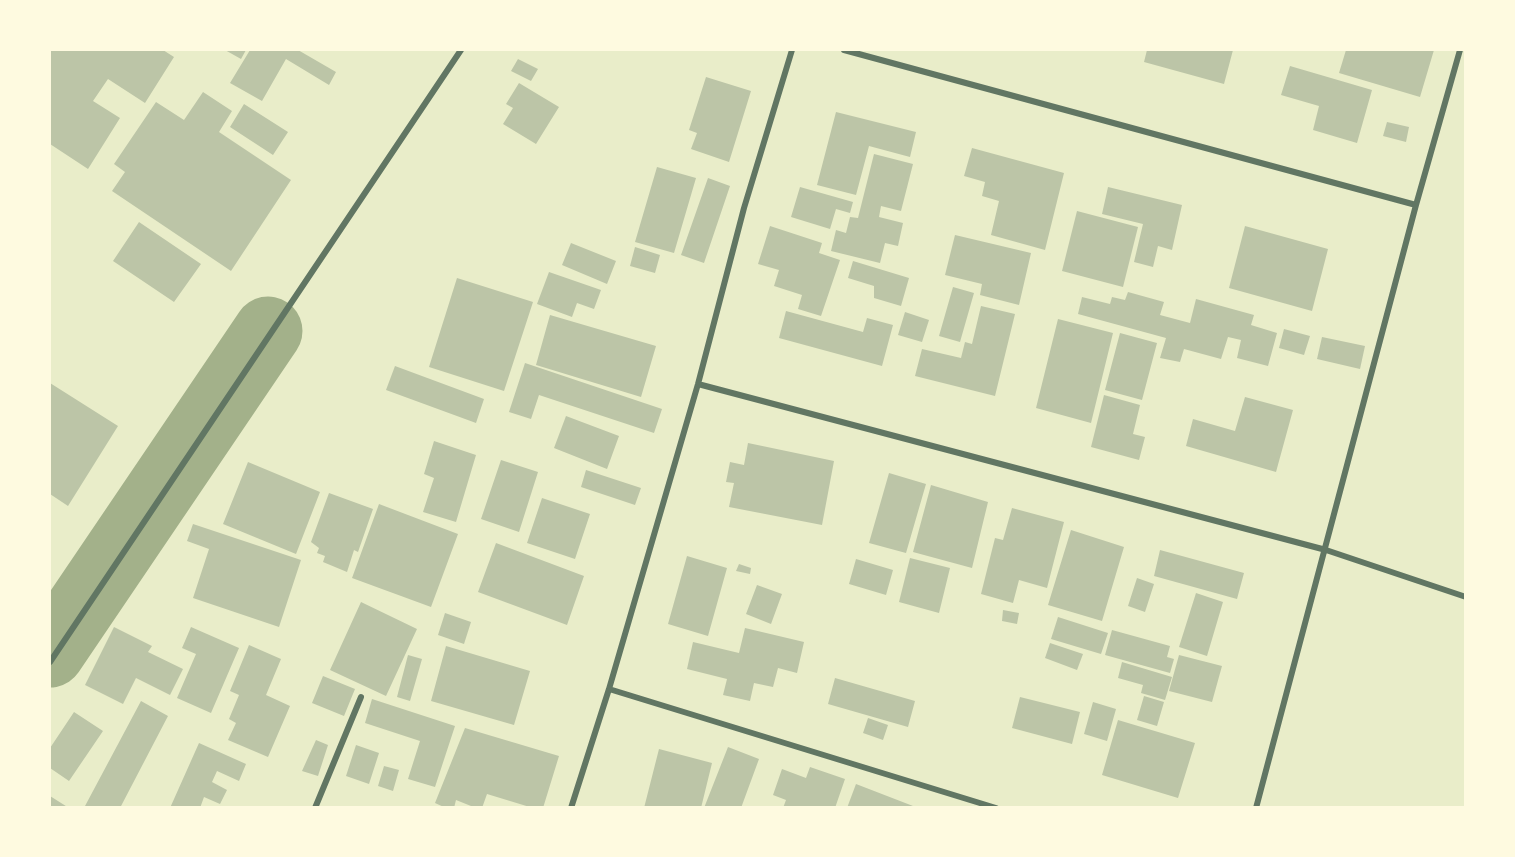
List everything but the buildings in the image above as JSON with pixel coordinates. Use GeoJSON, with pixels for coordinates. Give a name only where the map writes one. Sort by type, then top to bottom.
{"type":"FeatureCollection","features":[{"type":"Feature","properties":{"kind":"street"},"geometry":{"type":"LineString","coordinates":[[50,662],[461,50]]}},
{"type":"Feature","properties":{"kind":"street"},"geometry":{"type":"LineString","coordinates":[[571,807],[609,689],[698,384],[744,208],[792,50]]}},
{"type":"Feature","properties":{"kind":"street"},"geometry":{"type":"LineString","coordinates":[[844,50],[1416,206]]}},
{"type":"Feature","properties":{"kind":"street"},"geometry":{"type":"LineString","coordinates":[[1256,807],[1416,206],[1460,50]]}},
{"type":"Feature","properties":{"kind":"street"},"geometry":{"type":"LineString","coordinates":[[698,384],[1326,550],[1466,597]]}},
{"type":"Feature","properties":{"kind":"street"},"geometry":{"type":"LineString","coordinates":[[609,689],[992,807]]}},
{"type":"Feature","properties":{"kind":"street"},"geometry":{"type":"LineString","coordinates":[[315,807],[361,697]]}},
{"type":"Feature","properties":{"kind":"waterway"},"geometry":{"type":"LineString","coordinates":[[50,653],[268,331]]}}]}
